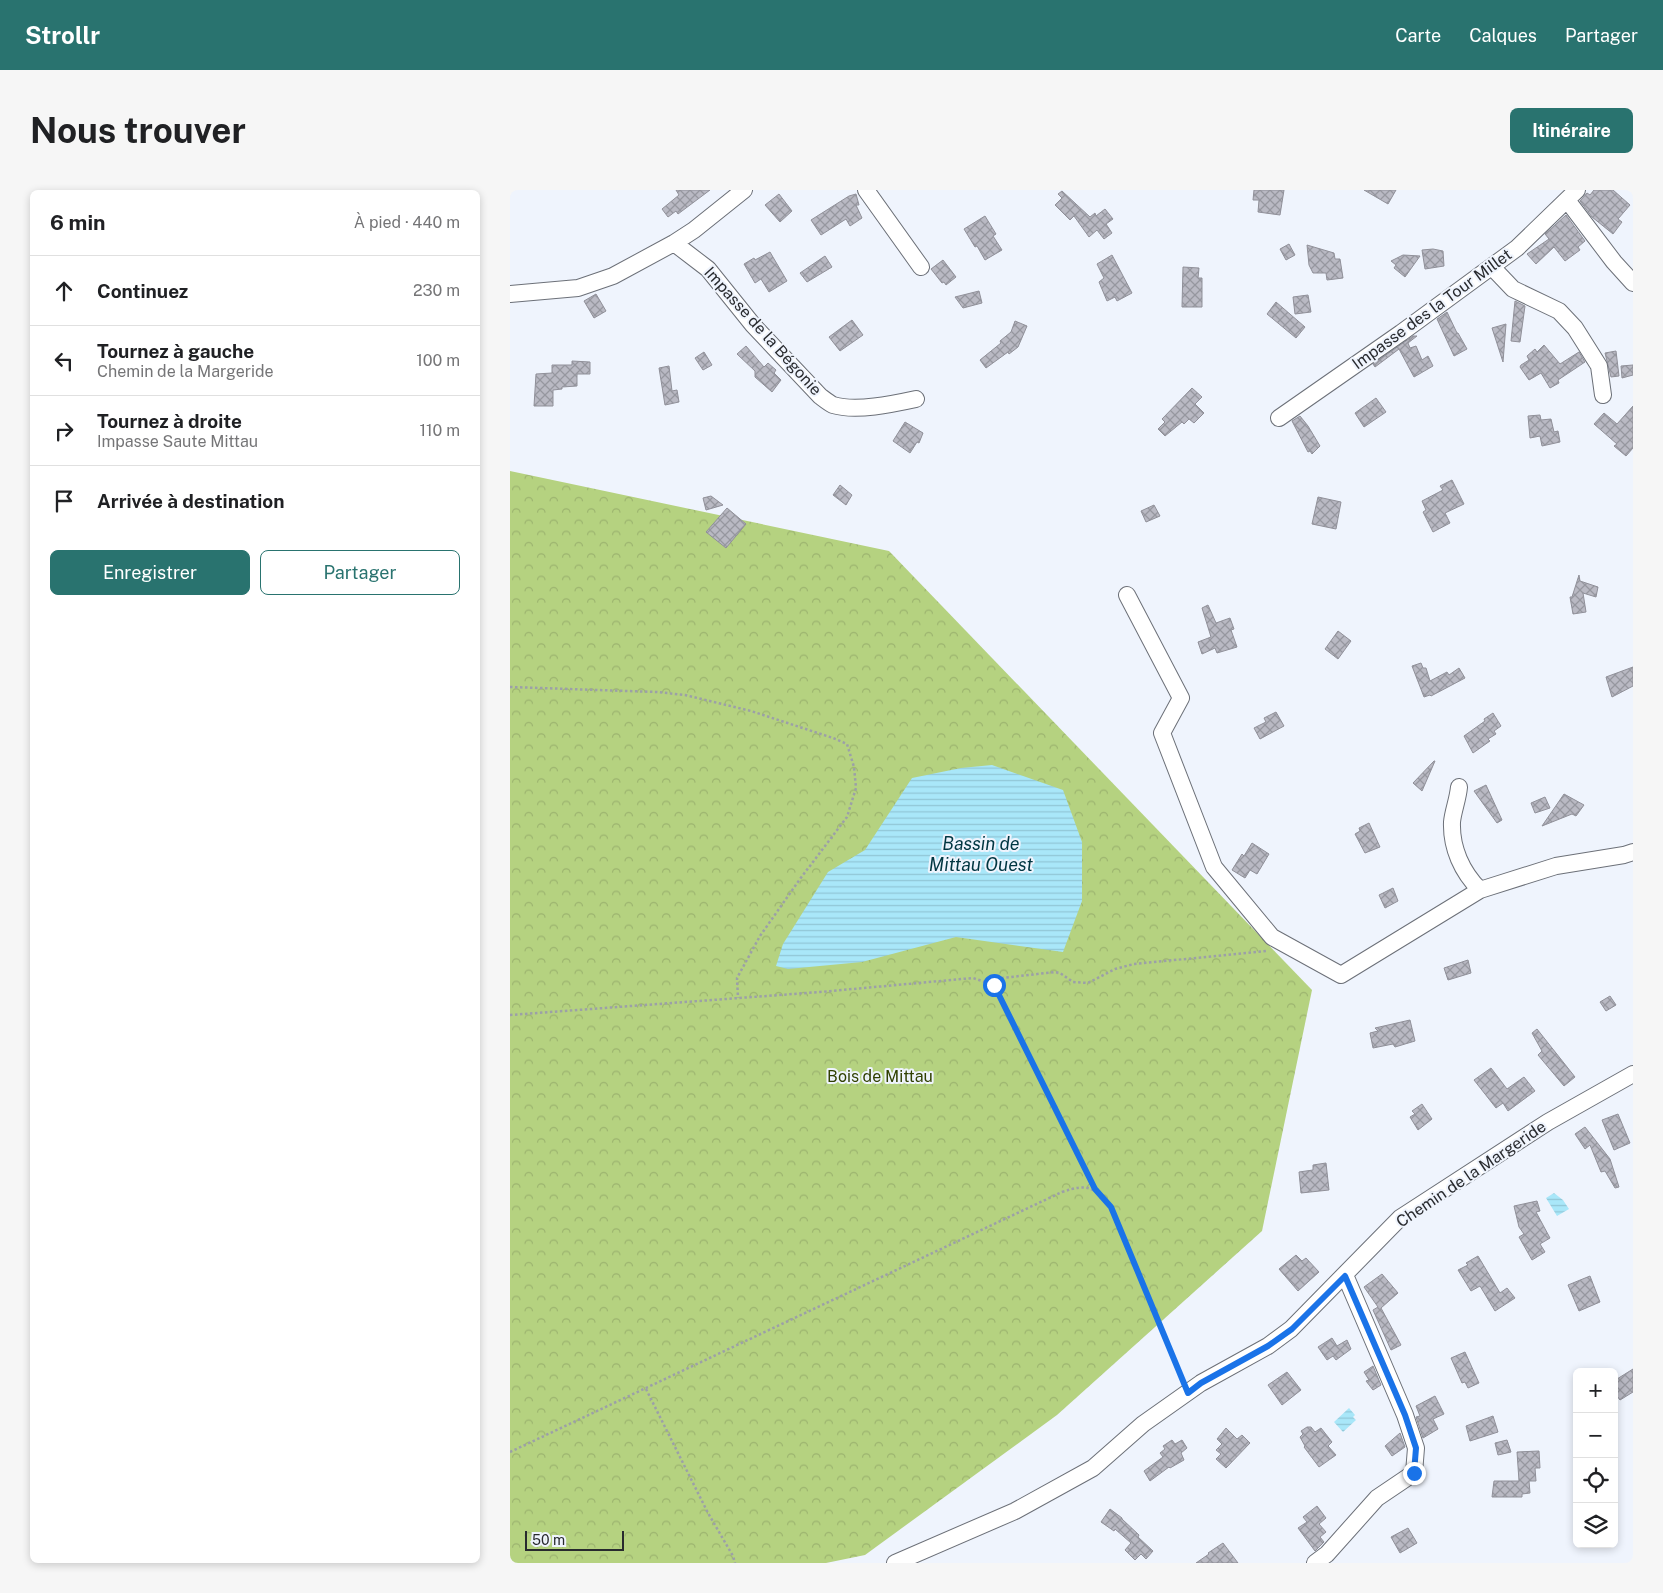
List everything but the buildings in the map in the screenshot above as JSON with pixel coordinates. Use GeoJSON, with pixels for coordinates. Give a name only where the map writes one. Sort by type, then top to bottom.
{"type":"FeatureCollection","features":[{"type":"Feature","properties":{"kind":"street"},"geometry":{"type":"LineString","coordinates":[[510,294],[578,288],[613,276],[694,230],[744,190]]}},
{"type":"Feature","properties":{"kind":"street"},"geometry":{"type":"LineString","coordinates":[[866,190],[921,268]]}},
{"type":"Feature","properties":{"kind":"street"},"geometry":{"type":"LineString","coordinates":[[1572,195],[1614,262],[1633,283]]}},
{"type":"Feature","properties":{"kind":"street","name":"Impasse des la Tour Millet"},"geometry":{"type":"LineString","coordinates":[[1279,418],[1401,333],[1517,248],[1572,195]]}},
{"type":"Feature","properties":{"kind":"street","name":"Impasse de la Bégonie"},"geometry":{"type":"LineString","coordinates":[[674,243],[708,269],[753,326],[820,396],[832,405],[850,407],[881,406],[916,399]]}},
{"type":"Feature","properties":{"kind":"street"},"geometry":{"type":"LineString","coordinates":[[1492,267],[1513,289],[1558,311],[1575,328],[1598,366],[1603,395]]}},
{"type":"Feature","properties":{"kind":"street"},"geometry":{"type":"LineString","coordinates":[[1127,595],[1181,698],[1162,733],[1214,866],[1272,937],[1340,975],[1480,890],[1556,866],[1633,852]]}},
{"type":"Feature","properties":{"kind":"street"},"geometry":{"type":"LineString","coordinates":[[1459,787],[1458,802],[1452,821],[1453,843],[1463,869],[1480,890]]}},
{"type":"Feature","properties":{"kind":"street","name":"Chemin de la Margeride"},"geometry":{"type":"LineString","coordinates":[[895,1563],[1016,1511],[1093,1468],[1143,1424],[1201,1383],[1268,1346],[1292,1329],[1400,1218],[1548,1122],[1633,1074]]}},
{"type":"Feature","properties":{"kind":"street"},"geometry":{"type":"LineString","coordinates":[[1315,1563],[1327,1554],[1377,1498],[1414,1473],[1416,1448],[1405,1415],[1345,1276]]}},
{"type":"Feature","properties":{"kind":"path"},"geometry":{"type":"LineString","coordinates":[[510,687],[657,692],[685,695],[751,710],[847,744],[854,767],[856,788],[847,817],[760,936],[736,978],[738,998]]}},
{"type":"Feature","properties":{"kind":"path"},"geometry":{"type":"LineString","coordinates":[[994,985],[1002,978],[1050,972],[1060,973],[1073,982],[1088,983],[1114,969],[1134,964],[1257,953],[1290,947]]}},
{"type":"Feature","properties":{"kind":"path"},"geometry":{"type":"LineString","coordinates":[[510,1015],[973,978],[994,985],[1095,1189],[1111,1207],[1188,1393]]}},
{"type":"Feature","properties":{"kind":"path"},"geometry":{"type":"LineString","coordinates":[[510,1452],[1062,1192],[1078,1186],[1095,1189]]}},
{"type":"Feature","properties":{"kind":"path"},"geometry":{"type":"LineString","coordinates":[[646,1388],[708,1513],[733,1556],[734,1563]]}},
{"type":"Feature","properties":{"kind":"green space","name":"Bois de Mittau"},"geometry":{"type":"Polygon","coordinates":[[[510,471],[889,551],[1312,990],[1262,1231],[1057,1415],[865,1555],[826,1563],[510,1563],[510,471]]]}},
{"type":"Feature","properties":{"kind":"water","name":"Bassin de Mittau Ouest"},"geometry":{"type":"Polygon","coordinates":[[[992,765],[1063,790],[1082,842],[1082,901],[1063,952],[956,937],[862,962],[788,969],[776,966],[783,944],[828,872],[865,850],[912,778],[961,768],[992,765]]]}},
{"type":"Feature","properties":{"kind":"water"},"geometry":{"type":"Polygon","coordinates":[[[1554,1193],[1563,1200],[1569,1209],[1557,1216],[1546,1198],[1554,1193]]]}},
{"type":"Feature","properties":{"kind":"water"},"geometry":{"type":"Polygon","coordinates":[[[1349,1408],[1355,1415],[1353,1417],[1356,1420],[1343,1432],[1334,1422],[1349,1408]]]}},
{"type":"Feature","properties":{"kind":"route"},"geometry":{"type":"LineString","coordinates":[[994,985],[1095,1189],[1111,1207],[1188,1393],[1201,1383],[1268,1346],[1292,1329],[1345,1276],[1405,1415],[1416,1448],[1414,1473]]}}]}
